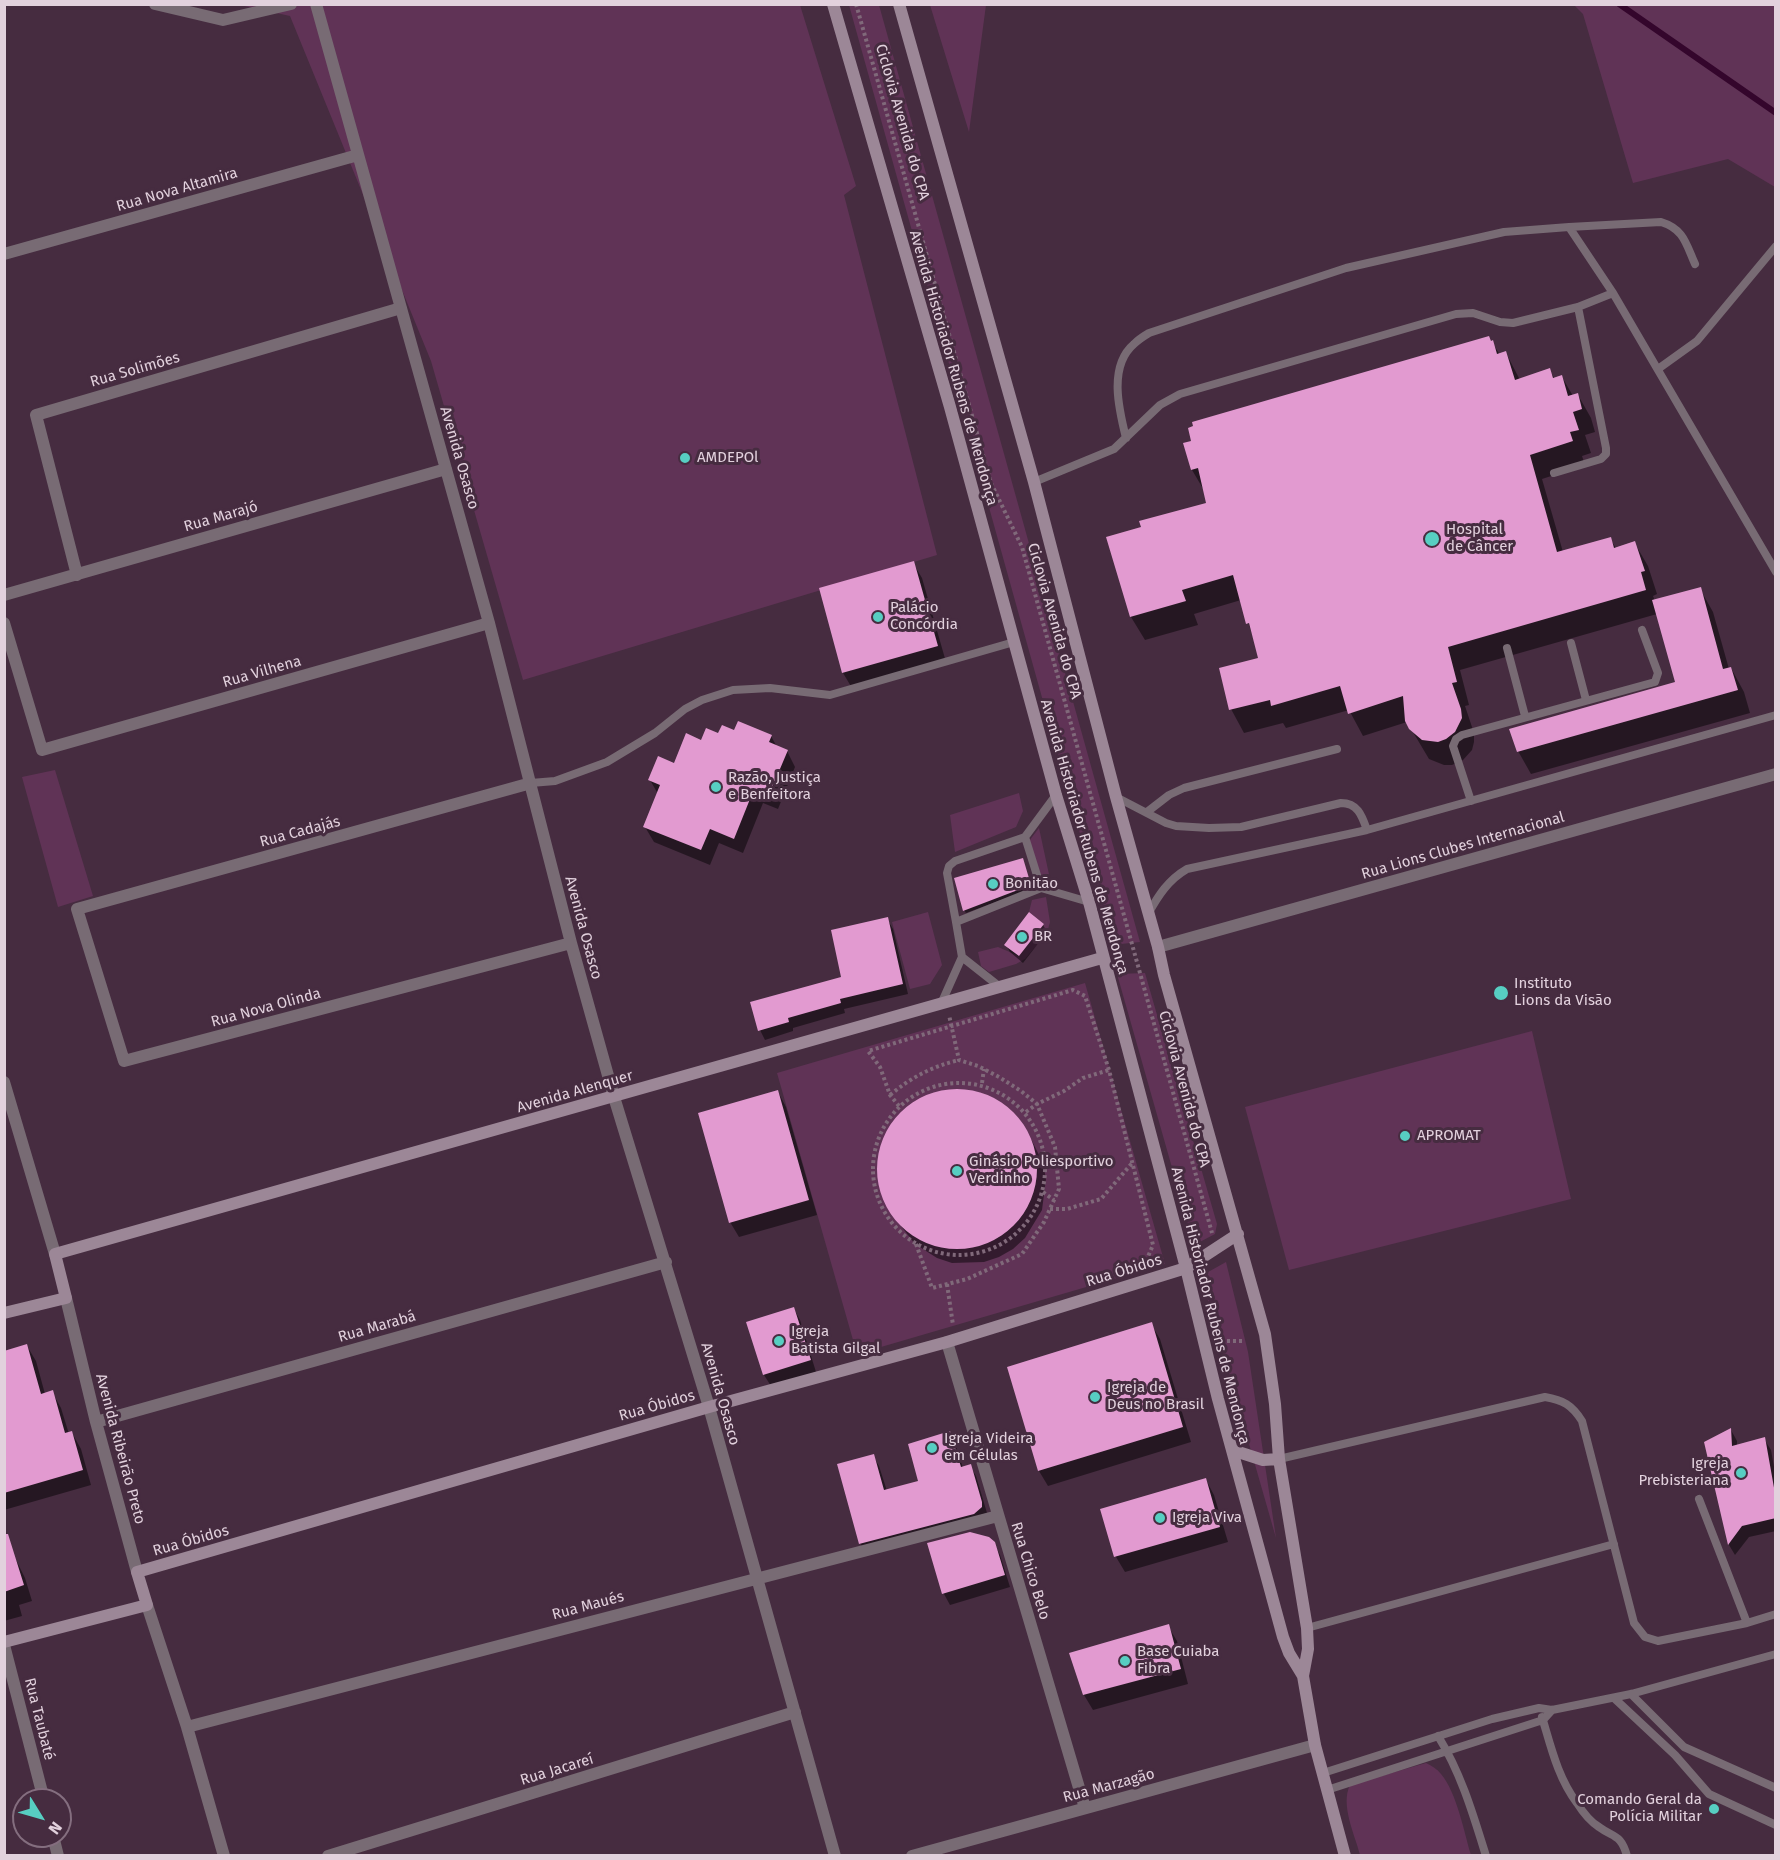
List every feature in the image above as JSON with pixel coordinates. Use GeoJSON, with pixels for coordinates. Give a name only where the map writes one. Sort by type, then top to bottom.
{"type":"FeatureCollection","features":[{"type":"Feature","properties":{"kind":"main road","name":"Avenida Historiador Rubens de Mendonça"},"geometry":{"type":"LineString","coordinates":[[833,4],[950,408],[1056,795],[1089,902],[1283,1637],[1303,1677]]}},
{"type":"Feature","properties":{"kind":"main road","name":"Avenida Historiador Rubens de Mendonça"},"geometry":{"type":"LineString","coordinates":[[899,4],[1034,482],[1164,975],[1265,1334],[1275,1404],[1279,1459],[1307,1629],[1308,1649],[1303,1677],[1315,1745],[1345,1856]]}},
{"type":"Feature","properties":{"kind":"main road","name":"Avenida Alenquer"},"geometry":{"type":"LineString","coordinates":[[55,1254],[1102,958]]}},
{"type":"Feature","properties":{"kind":"main road","name":"Rua Óbidos"},"geometry":{"type":"LineString","coordinates":[[137,1572],[709,1407],[947,1342],[1186,1268],[1238,1234]]}},
{"type":"Feature","properties":{"kind":"main road","name":"Avenida Ribeirão Preto"},"geometry":{"type":"LineString","coordinates":[[55,1254],[66,1298]]}},
{"type":"Feature","properties":{"kind":"main road"},"geometry":{"type":"LineString","coordinates":[[4,1314],[66,1298]]}},
{"type":"Feature","properties":{"kind":"main road"},"geometry":{"type":"LineString","coordinates":[[1232,1450],[1263,1460],[1279,1459]]}},
{"type":"Feature","properties":{"kind":"main road","name":"Avenida Ribeirão Preto"},"geometry":{"type":"LineString","coordinates":[[137,1572],[147,1605]]}},
{"type":"Feature","properties":{"kind":"main road"},"geometry":{"type":"LineString","coordinates":[[4,1644],[147,1605]]}},
{"type":"Feature","properties":{"kind":"street"},"geometry":{"type":"LineString","coordinates":[[155,4],[224,20],[291,4]]}},
{"type":"Feature","properties":{"kind":"street","name":"Avenida Osasco"},"geometry":{"type":"LineString","coordinates":[[316,4],[489,623],[571,943],[614,1097],[709,1407],[835,1856]]}},
{"type":"Feature","properties":{"kind":"street","name":"Rua Nova Altamira"},"geometry":{"type":"LineString","coordinates":[[4,254],[358,155]]}},
{"type":"Feature","properties":{"kind":"street","name":"Rua Solimões"},"geometry":{"type":"LineString","coordinates":[[77,574],[36,415],[401,308]]}},
{"type":"Feature","properties":{"kind":"street","name":"Rua Marajó"},"geometry":{"type":"LineString","coordinates":[[4,595],[446,469]]}},
{"type":"Feature","properties":{"kind":"street","name":"Rua Vilhena"},"geometry":{"type":"LineString","coordinates":[[4,623],[42,750],[489,623]]}},
{"type":"Feature","properties":{"kind":"street","name":"Rua Lions Clubes Internacional"},"geometry":{"type":"LineString","coordinates":[[1158,947],[1776,774]]}},
{"type":"Feature","properties":{"kind":"street","name":"Rua Cadajás"},"geometry":{"type":"LineString","coordinates":[[77,909],[531,783]]}},
{"type":"Feature","properties":{"kind":"street","name":"Rua Nova Olinda"},"geometry":{"type":"LineString","coordinates":[[77,909],[124,1061],[571,943]]}},
{"type":"Feature","properties":{"kind":"street","name":"Avenida Ribeirão Preto"},"geometry":{"type":"LineString","coordinates":[[4,1082],[55,1254]]}},
{"type":"Feature","properties":{"kind":"street","name":"Rua Marabá"},"geometry":{"type":"LineString","coordinates":[[96,1422],[666,1262]]}},
{"type":"Feature","properties":{"kind":"street","name":"Avenida Ribeirão Preto"},"geometry":{"type":"LineString","coordinates":[[66,1298],[96,1422],[137,1572]]}},
{"type":"Feature","properties":{"kind":"street","name":"Rua Chico Belo"},"geometry":{"type":"LineString","coordinates":[[947,1342],[1085,1808]]}},
{"type":"Feature","properties":{"kind":"street","name":"Rua Maués"},"geometry":{"type":"LineString","coordinates":[[187,1727],[998,1516]]}},
{"type":"Feature","properties":{"kind":"street","name":"Avenida Ribeirão Preto"},"geometry":{"type":"LineString","coordinates":[[147,1605],[187,1727],[224,1856]]}},
{"type":"Feature","properties":{"kind":"street","name":"Rua Taubaté"},"geometry":{"type":"LineString","coordinates":[[4,1644],[41,1788]]}},
{"type":"Feature","properties":{"kind":"street","name":"Rua Jacareí"},"geometry":{"type":"LineString","coordinates":[[328,1856],[795,1712]]}},
{"type":"Feature","properties":{"kind":"street","name":"Rua Marzagão"},"geometry":{"type":"LineString","coordinates":[[912,1856],[1315,1745]]}},
{"type":"Feature","properties":{"kind":"lane"},"geometry":{"type":"LineString","coordinates":[[1126,438],[1117,397],[1121,361],[1132,345],[1149,333],[1346,268],[1504,232],[1569,226],[1661,222],[1672,225],[1680,231],[1695,264]]}},
{"type":"Feature","properties":{"kind":"lane"},"geometry":{"type":"LineString","coordinates":[[1569,226],[1613,293],[1776,572]]}},
{"type":"Feature","properties":{"kind":"lane"},"geometry":{"type":"LineString","coordinates":[[1658,369],[1697,341],[1776,246]]}},
{"type":"Feature","properties":{"kind":"lane"},"geometry":{"type":"LineString","coordinates":[[1034,482],[1114,449],[1160,405],[1180,394],[1456,314],[1473,313],[1513,324],[1578,307],[1613,293]]}},
{"type":"Feature","properties":{"kind":"lane"},"geometry":{"type":"LineString","coordinates":[[1554,473],[1601,459],[1606,454],[1578,307]]}},
{"type":"Feature","properties":{"kind":"lane"},"geometry":{"type":"LineString","coordinates":[[1471,801],[1453,747],[1456,740],[1462,735],[1525,716],[1655,682],[1658,673],[1642,630]]}},
{"type":"Feature","properties":{"kind":"lane"},"geometry":{"type":"LineString","coordinates":[[531,783],[555,781],[607,762],[655,733],[686,709],[702,700],[733,690],[770,688],[830,695],[847,692],[963,655],[1014,642]]}},
{"type":"Feature","properties":{"kind":"lane"},"geometry":{"type":"LineString","coordinates":[[1571,643],[1586,700]]}},
{"type":"Feature","properties":{"kind":"lane"},"geometry":{"type":"LineString","coordinates":[[1508,648],[1525,716]]}},
{"type":"Feature","properties":{"kind":"lane"},"geometry":{"type":"LineString","coordinates":[[1148,915],[1167,885],[1176,875],[1187,869],[1367,831],[1776,715]]}},
{"type":"Feature","properties":{"kind":"lane"},"geometry":{"type":"LineString","coordinates":[[1147,812],[1169,795],[1184,788],[1337,749]]}},
{"type":"Feature","properties":{"kind":"lane"},"geometry":{"type":"LineString","coordinates":[[944,1003],[962,957],[947,873],[948,866],[955,861],[1025,837],[1056,795]]}},
{"type":"Feature","properties":{"kind":"lane"},"geometry":{"type":"LineString","coordinates":[[1116,797],[1176,826],[1242,827],[1348,803],[1357,808],[1367,831]]}},
{"type":"Feature","properties":{"kind":"lane"},"geometry":{"type":"LineString","coordinates":[[1025,837],[1041,888]]}},
{"type":"Feature","properties":{"kind":"lane"},"geometry":{"type":"LineString","coordinates":[[956,922],[1041,888],[1089,902]]}},
{"type":"Feature","properties":{"kind":"lane"},"geometry":{"type":"LineString","coordinates":[[962,957],[1000,987]]}},
{"type":"Feature","properties":{"kind":"lane"},"geometry":{"type":"LineString","coordinates":[[1279,1459],[1545,1397],[1562,1400],[1574,1409],[1581,1421],[1634,1623],[1645,1637],[1658,1641],[1747,1623],[1776,1614]]}},
{"type":"Feature","properties":{"kind":"lane"},"geometry":{"type":"LineString","coordinates":[[1699,1499],[1747,1623]]}},
{"type":"Feature","properties":{"kind":"lane"},"geometry":{"type":"LineString","coordinates":[[1307,1629],[1614,1544]]}},
{"type":"Feature","properties":{"kind":"lane"},"geometry":{"type":"LineString","coordinates":[[1323,1773],[1492,1719],[1539,1708],[1552,1710],[1614,1698],[1776,1654]]}},
{"type":"Feature","properties":{"kind":"lane"},"geometry":{"type":"LineString","coordinates":[[1631,1694],[1684,1747],[1776,1788]]}},
{"type":"Feature","properties":{"kind":"lane"},"geometry":{"type":"LineString","coordinates":[[1614,1698],[1675,1755],[1709,1794],[1776,1826]]}},
{"type":"Feature","properties":{"kind":"lane"},"geometry":{"type":"LineString","coordinates":[[1539,1708],[1556,1763],[1568,1791],[1598,1827],[1618,1837],[1624,1845],[1627,1856]]}},
{"type":"Feature","properties":{"kind":"lane"},"geometry":{"type":"LineString","coordinates":[[1328,1790],[1543,1720],[1552,1710]]}},
{"type":"Feature","properties":{"kind":"lane"},"geometry":{"type":"LineString","coordinates":[[1438,1737],[1447,1750],[1467,1795],[1486,1856]]}},
{"type":"Feature","properties":{"kind":"path","name":"Ciclovia Avenida do CPA"},"geometry":{"type":"LineString","coordinates":[[856,4],[991,483],[1022,547],[1216,1249]]}},
{"type":"Feature","properties":{"kind":"path"},"geometry":{"type":"LineString","coordinates":[[899,1107],[890,1095],[880,1067],[868,1050],[1072,990],[1085,996],[1110,1070],[1153,1245],[1142,1271]]}},
{"type":"Feature","properties":{"kind":"path"},"geometry":{"type":"LineString","coordinates":[[944,1003],[958,1060]]}},
{"type":"Feature","properties":{"kind":"path"},"geometry":{"type":"LineString","coordinates":[[890,1095],[910,1078],[958,1060],[984,1070],[1021,1090],[1037,1104],[1055,1147],[1059,1189],[1044,1222],[1022,1254],[967,1280],[932,1288],[916,1245]]}},
{"type":"Feature","properties":{"kind":"path"},"geometry":{"type":"LineString","coordinates":[[982,1083],[984,1070]]}},
{"type":"Feature","properties":{"kind":"path"},"geometry":{"type":"LineString","coordinates":[[1026,1112],[1083,1078],[1110,1070]]}},
{"type":"Feature","properties":{"kind":"path"},"geometry":{"type":"LineString","coordinates":[[944,1083],[982,1083],[1014,1101],[1026,1112],[1041,1140],[1046,1166],[1043,1192],[1032,1216],[1014,1235],[992,1249],[966,1255],[940,1254],[916,1245],[899,1231],[883,1212],[873,1177],[874,1153],[881,1132],[899,1107],[920,1092],[944,1083]]}},
{"type":"Feature","properties":{"kind":"path"},"geometry":{"type":"LineString","coordinates":[[1050,1209],[1067,1209],[1101,1199],[1133,1162]]}},
{"type":"Feature","properties":{"kind":"path"},"geometry":{"type":"LineString","coordinates":[[1043,1192],[1054,1200]]}},
{"type":"Feature","properties":{"kind":"path"},"geometry":{"type":"LineString","coordinates":[[947,1284],[953,1326],[964,1323]]}},
{"type":"Feature","properties":{"kind":"path"},"geometry":{"type":"LineString","coordinates":[[1227,1341],[1242,1341]]}},
{"type":"Feature","properties":{"kind":"shaded area"},"geometry":{"type":"Polygon","coordinates":[[[240,5],[800,5],[856,186],[844,195],[937,555],[523,680],[431,361],[290,16],[240,5]]]}},
{"type":"Feature","properties":{"kind":"shaded area"},"geometry":{"type":"Polygon","coordinates":[[[849,5],[879,5],[1140,942],[1111,945],[849,5]]]}},
{"type":"Feature","properties":{"kind":"shaded area"},"geometry":{"type":"Polygon","coordinates":[[[930,5],[986,5],[969,132],[930,5]]]}},
{"type":"Feature","properties":{"kind":"shaded area"},"geometry":{"type":"Polygon","coordinates":[[[1574,5],[1775,5],[1775,187],[1728,159],[1633,183],[1583,14],[1574,5]]]}},
{"type":"Feature","properties":{"kind":"shaded area"},"geometry":{"type":"Polygon","coordinates":[[[55,770],[93,896],[58,907],[22,777],[55,770]]]}},
{"type":"Feature","properties":{"kind":"shaded area"},"geometry":{"type":"Polygon","coordinates":[[[1019,793],[1023,811],[1016,827],[955,852],[950,815],[1019,793]]]}},
{"type":"Feature","properties":{"kind":"shaded area"},"geometry":{"type":"Polygon","coordinates":[[[1039,828],[1050,879],[1038,874],[1029,841],[1039,828]]]}},
{"type":"Feature","properties":{"kind":"shaded area"},"geometry":{"type":"Polygon","coordinates":[[[1046,897],[1050,922],[1047,933],[1025,959],[989,972],[981,966],[978,952],[998,947],[1019,956],[1044,924],[1029,912],[1032,900],[1046,897]]]}},
{"type":"Feature","properties":{"kind":"shaded area"},"geometry":{"type":"Polygon","coordinates":[[[928,912],[942,965],[930,984],[910,989],[892,922],[928,912]]]}},
{"type":"Feature","properties":{"kind":"shaded area"},"geometry":{"type":"Polygon","coordinates":[[[1145,973],[1217,1224],[1215,1234],[1194,1245],[1117,974],[1145,973]]]}},
{"type":"Feature","properties":{"kind":"shaded area"},"geometry":{"type":"Polygon","coordinates":[[[1085,983],[1165,1264],[857,1354],[777,1073],[1085,983]]]}},
{"type":"Feature","properties":{"kind":"shaded area","name":"APROMAT"},"geometry":{"type":"Polygon","coordinates":[[[1532,1031],[1571,1199],[1289,1270],[1245,1107],[1532,1031]]]}},
{"type":"Feature","properties":{"kind":"shaded area"},"geometry":{"type":"Polygon","coordinates":[[[1226,1262],[1248,1352],[1276,1538],[1201,1276],[1226,1262]]]}},
{"type":"Feature","properties":{"kind":"shaded area"},"geometry":{"type":"Polygon","coordinates":[[[1426,1763],[1439,1772],[1447,1782],[1471,1855],[1360,1855],[1347,1811],[1347,1793],[1350,1785],[1426,1763]]]}},
{"type":"Feature","properties":{"kind":"building"},"geometry":{"type":"Polygon","coordinates":[[[1489,336],[1491,341],[1493,340],[1497,354],[1506,351],[1515,380],[1550,368],[1553,378],[1562,375],[1568,396],[1578,393],[1582,409],[1573,412],[1579,430],[1570,432],[1573,441],[1530,455],[1557,552],[1611,537],[1614,548],[1635,541],[1645,571],[1641,572],[1646,590],[1448,647],[1457,682],[1452,683],[1462,718],[1455,732],[1438,742],[1422,740],[1409,729],[1405,721],[1403,696],[1348,714],[1340,686],[1271,706],[1270,700],[1229,710],[1219,668],[1258,658],[1233,575],[1182,590],[1186,601],[1130,617],[1106,537],[1141,527],[1139,521],[1206,503],[1198,468],[1191,470],[1183,443],[1191,441],[1188,428],[1193,426],[1192,422],[1489,336]]]}},
{"type":"Feature","properties":{"kind":"building","name":"Palácio Concórdia"},"geometry":{"type":"Polygon","coordinates":[[[914,561],[938,646],[842,673],[819,588],[914,561]]]}},
{"type":"Feature","properties":{"kind":"building"},"geometry":{"type":"Polygon","coordinates":[[[1701,587],[1723,669],[1731,667],[1738,690],[1517,752],[1509,729],[1675,682],[1652,600],[1701,587]]]}},
{"type":"Feature","properties":{"kind":"building","name":"Razão, Justiça e Benfeitora"},"geometry":{"type":"Polygon","coordinates":[[[738,721],[772,735],[769,742],[788,750],[769,795],[754,789],[734,839],[710,829],[701,850],[643,827],[660,785],[648,780],[658,756],[674,763],[686,733],[701,740],[706,728],[718,733],[722,725],[734,730],[738,721]]]}},
{"type":"Feature","properties":{"kind":"building","name":"Bonitão"},"geometry":{"type":"Polygon","coordinates":[[[1023,858],[1031,885],[963,911],[954,878],[1023,858]]]}},
{"type":"Feature","properties":{"kind":"building","name":"BR"},"geometry":{"type":"Polygon","coordinates":[[[1029,912],[1044,924],[1019,956],[1004,945],[1029,912]]]}},
{"type":"Feature","properties":{"kind":"building"},"geometry":{"type":"Polygon","coordinates":[[[888,917],[903,984],[840,999],[841,1003],[788,1018],[789,1022],[758,1031],[750,1002],[841,977],[831,930],[888,917]]]}},
{"type":"Feature","properties":{"kind":"building","name":"Ginásio Poliesportivo Verdinho"},"geometry":{"type":"Polygon","coordinates":[[[957,1089],[973,1090],[988,1095],[1002,1102],[1014,1112],[1024,1124],[1031,1138],[1036,1153],[1036,1185],[1031,1200],[1024,1214],[1014,1226],[1002,1236],[988,1243],[973,1248],[957,1249],[941,1248],[926,1243],[912,1236],[900,1226],[890,1214],[883,1200],[878,1185],[877,1169],[878,1153],[883,1138],[890,1124],[900,1112],[912,1102],[926,1095],[941,1090],[957,1089]]]}},
{"type":"Feature","properties":{"kind":"building"},"geometry":{"type":"Polygon","coordinates":[[[778,1090],[809,1200],[729,1223],[698,1113],[778,1090]]]}},
{"type":"Feature","properties":{"kind":"building","name":"Igreja Batista Gilgal"},"geometry":{"type":"Polygon","coordinates":[[[794,1307],[811,1360],[763,1375],[746,1322],[794,1307]]]}},
{"type":"Feature","properties":{"kind":"building","name":"Igreja de Deus no Brasil"},"geometry":{"type":"Polygon","coordinates":[[[1152,1322],[1183,1427],[1038,1471],[1007,1367],[1152,1322]]]}},
{"type":"Feature","properties":{"kind":"building"},"geometry":{"type":"Polygon","coordinates":[[[27,1344],[41,1394],[53,1390],[65,1433],[72,1431],[83,1470],[4,1493],[4,1351],[27,1344]]]}},
{"type":"Feature","properties":{"kind":"building","name":"Igreja Prebisteriana"},"geometry":{"type":"Polygon","coordinates":[[[1731,1428],[1732,1446],[1765,1437],[1776,1499],[1776,1518],[1742,1526],[1728,1545],[1704,1442],[1731,1428]]]}},
{"type":"Feature","properties":{"kind":"building"},"geometry":{"type":"Polygon","coordinates":[[[950,1431],[961,1467],[971,1464],[982,1507],[974,1514],[859,1544],[837,1464],[874,1454],[884,1490],[918,1481],[908,1444],[950,1431]]]}},
{"type":"Feature","properties":{"kind":"building","name":"Igreja Viva"},"geometry":{"type":"Polygon","coordinates":[[[1206,1478],[1220,1527],[1114,1557],[1100,1509],[1206,1478]]]}},
{"type":"Feature","properties":{"kind":"building"},"geometry":{"type":"Polygon","coordinates":[[[970,1532],[989,1537],[995,1542],[1005,1575],[942,1594],[927,1543],[970,1532]]]}},
{"type":"Feature","properties":{"kind":"building"},"geometry":{"type":"Polygon","coordinates":[[[4,1534],[8,1534],[24,1585],[4,1592],[4,1534]]]}},
{"type":"Feature","properties":{"kind":"building","name":"Base Cuiaba Fibra"},"geometry":{"type":"Polygon","coordinates":[[[1169,1624],[1181,1669],[1083,1695],[1069,1653],[1169,1624]]]}},
{"type":"Feature","properties":{"kind":"waterway"},"geometry":{"type":"LineString","coordinates":[[1619,4],[1776,113]]}},
{"type":"Feature","properties":{"kind":"place","name":"AMDEPOl"},"geometry":{"type":"Point","coordinates":[685,458]}},
{"type":"Feature","properties":{"kind":"place","name":"Hospital de Câncer"},"geometry":{"type":"Point","coordinates":[1432,539]}},
{"type":"Feature","properties":{"kind":"place","name":"Palácio Concórdia"},"geometry":{"type":"Point","coordinates":[878,617]}},
{"type":"Feature","properties":{"kind":"place","name":"Razão, Justiça e Benfeitora"},"geometry":{"type":"Point","coordinates":[716,787]}},
{"type":"Feature","properties":{"kind":"place","name":"Bonitão"},"geometry":{"type":"Point","coordinates":[993,884]}},
{"type":"Feature","properties":{"kind":"place","name":"BR"},"geometry":{"type":"Point","coordinates":[1022,937]}},
{"type":"Feature","properties":{"kind":"place","name":"Instituto Lions da Visão"},"geometry":{"type":"Point","coordinates":[1501,993]}},
{"type":"Feature","properties":{"kind":"place","name":"APROMAT"},"geometry":{"type":"Point","coordinates":[1405,1136]}},
{"type":"Feature","properties":{"kind":"place","name":"Ginásio Poliesportivo Verdinho"},"geometry":{"type":"Point","coordinates":[957,1171]}},
{"type":"Feature","properties":{"kind":"place","name":"Igreja Batista Gilgal"},"geometry":{"type":"Point","coordinates":[779,1341]}},
{"type":"Feature","properties":{"kind":"place","name":"Igreja de Deus no Brasil"},"geometry":{"type":"Point","coordinates":[1095,1397]}},
{"type":"Feature","properties":{"kind":"place","name":"Igreja Videira em Células"},"geometry":{"type":"Point","coordinates":[932,1448]}},
{"type":"Feature","properties":{"kind":"place","name":"Igreja Prebisteriana"},"geometry":{"type":"Point","coordinates":[1741,1473]}},
{"type":"Feature","properties":{"kind":"place","name":"Igreja Viva"},"geometry":{"type":"Point","coordinates":[1160,1518]}},
{"type":"Feature","properties":{"kind":"place","name":"Base Cuiaba Fibra"},"geometry":{"type":"Point","coordinates":[1125,1661]}},
{"type":"Feature","properties":{"kind":"place","name":"Comando Geral da Polícia Militar"},"geometry":{"type":"Point","coordinates":[1714,1809]}}]}
